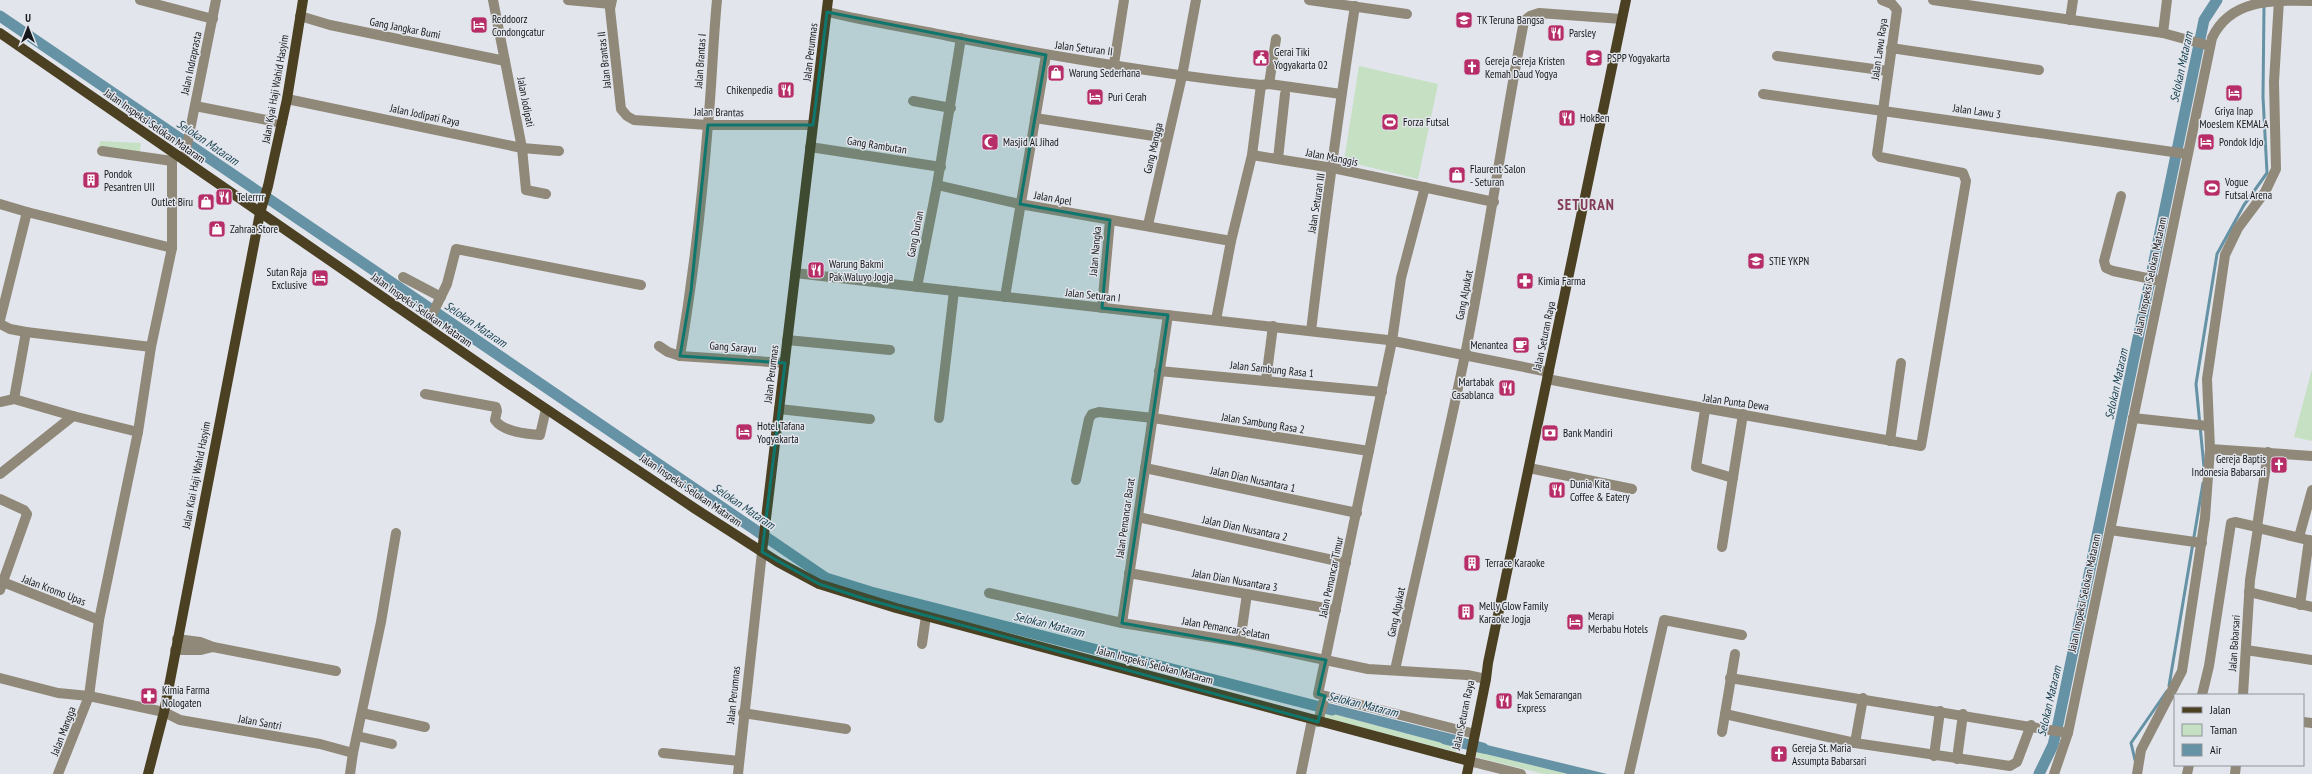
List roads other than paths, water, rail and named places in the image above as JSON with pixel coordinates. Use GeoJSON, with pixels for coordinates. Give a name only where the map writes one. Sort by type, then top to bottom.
{"type":"FeatureCollection","features":[{"type":"Feature","properties":{"kind":"main road","name":"Jalan Kyai Haji Wahid Hasyim"},"geometry":{"type":"LineString","coordinates":[[269,184],[287,99],[303,0]]}},
{"type":"Feature","properties":{"kind":"main road","name":"Jalan Perumnas"},"geometry":{"type":"LineString","coordinates":[[762,552],[828,0]]}},
{"type":"Feature","properties":{"kind":"main road","name":"Jalan Seturan Raya"},"geometry":{"type":"LineString","coordinates":[[1468,762],[1472,736],[1626,0]]}},
{"type":"Feature","properties":{"kind":"main road","name":"Jalan Inspeksi Selokan Mataram"},"geometry":{"type":"LineString","coordinates":[[0,33],[174,157],[184,160],[261,208],[426,327],[546,409],[762,552],[819,584],[926,616],[1317,718],[1468,762]]}},
{"type":"Feature","properties":{"kind":"main road","name":"Jalan Kiai Haji Wahid Hasyim"},"geometry":{"type":"LineString","coordinates":[[148,774],[164,712],[261,208],[269,184]]}},
{"type":"Feature","properties":{"kind":"street"},"geometry":{"type":"LineString","coordinates":[[140,0],[213,19]]}},
{"type":"Feature","properties":{"kind":"street","name":"Jalan Indraprasta"},"geometry":{"type":"LineString","coordinates":[[184,160],[216,0]]}},
{"type":"Feature","properties":{"kind":"street","name":"Jalan Jodipati"},"geometry":{"type":"LineString","coordinates":[[493,0],[522,148],[526,190],[546,194]]}},
{"type":"Feature","properties":{"kind":"street"},"geometry":{"type":"LineString","coordinates":[[568,0],[611,2]]}},
{"type":"Feature","properties":{"kind":"street","name":"Jalan Brantas I"},"geometry":{"type":"LineString","coordinates":[[680,356],[691,291],[708,125],[717,0]]}},
{"type":"Feature","properties":{"kind":"street"},"geometry":{"type":"LineString","coordinates":[[1114,64],[1124,0]]}},
{"type":"Feature","properties":{"kind":"street","name":"Gang Mangga"},"geometry":{"type":"LineString","coordinates":[[1148,225],[1182,76],[1196,0]]}},
{"type":"Feature","properties":{"kind":"street"},"geometry":{"type":"LineString","coordinates":[[1309,0],[1407,14]]}},
{"type":"Feature","properties":{"kind":"street","name":"Jalan Lawu Raya"},"geometry":{"type":"LineString","coordinates":[[1882,0],[1892,4],[1897,10],[1876,154],[1880,157],[1963,173],[1966,181],[1921,446]]}},
{"type":"Feature","properties":{"kind":"street"},"geometry":{"type":"LineString","coordinates":[[1933,0],[2163,33],[2207,45]]}},
{"type":"Feature","properties":{"kind":"street"},"geometry":{"type":"LineString","coordinates":[[2070,20],[2073,0]]}},
{"type":"Feature","properties":{"kind":"street"},"geometry":{"type":"LineString","coordinates":[[2163,33],[2167,0]]}},
{"type":"Feature","properties":{"kind":"street","name":"Jalan Inspeksi Selokan Mataram"},"geometry":{"type":"LineString","coordinates":[[2054,774],[2066,732],[2110,530],[2133,418],[2157,281],[2207,45],[2217,24],[2224,14],[2234,7],[2255,0],[2312,1]]}},
{"type":"Feature","properties":{"kind":"street"},"geometry":{"type":"LineString","coordinates":[[2137,774],[2141,750],[2181,674],[2196,543],[2210,449],[2205,426],[2209,351],[2225,255],[2238,228],[2265,192],[2276,169],[2274,96],[2279,0]]}},
{"type":"Feature","properties":{"kind":"street","name":"Jalan Brantas II"},"geometry":{"type":"LineString","coordinates":[[611,2],[621,109],[626,116]]}},
{"type":"Feature","properties":{"kind":"street","name":"Jalan Seturan III"},"geometry":{"type":"LineString","coordinates":[[1311,331],[1333,168],[1341,94],[1355,6]]}},
{"type":"Feature","properties":{"kind":"street","name":"Jalan Seturan II"},"geometry":{"type":"LineString","coordinates":[[827,12],[1046,56],[1114,64],[1182,76],[1341,94]]}},
{"type":"Feature","properties":{"kind":"street","name":"Gang Alpukat"},"geometry":{"type":"LineString","coordinates":[[1395,670],[1465,355],[1494,202],[1524,21],[1530,16],[1539,13],[1622,19]]}},
{"type":"Feature","properties":{"kind":"street","name":"Gang Jangkar Bumi"},"geometry":{"type":"LineString","coordinates":[[300,16],[330,25],[505,61]]}},
{"type":"Feature","properties":{"kind":"street"},"geometry":{"type":"LineString","coordinates":[[937,185],[951,108],[961,38]]}},
{"type":"Feature","properties":{"kind":"street"},"geometry":{"type":"LineString","coordinates":[[1216,320],[1231,241],[1252,155],[1265,85],[1276,39]]}},
{"type":"Feature","properties":{"kind":"street"},"geometry":{"type":"LineString","coordinates":[[1892,48],[2039,70]]}},
{"type":"Feature","properties":{"kind":"street"},"geometry":{"type":"LineString","coordinates":[[1005,297],[1046,56]]}},
{"type":"Feature","properties":{"kind":"street"},"geometry":{"type":"LineString","coordinates":[[1777,56],[1888,71]]}},
{"type":"Feature","properties":{"kind":"street"},"geometry":{"type":"LineString","coordinates":[[1278,159],[1285,94]]}},
{"type":"Feature","properties":{"kind":"street","name":"Jalan Lawu 3"},"geometry":{"type":"LineString","coordinates":[[1763,94],[2185,153]]}},
{"type":"Feature","properties":{"kind":"street","name":"Jalan Jodipati Raya"},"geometry":{"type":"LineString","coordinates":[[287,99],[522,148],[559,151]]}},
{"type":"Feature","properties":{"kind":"street"},"geometry":{"type":"LineString","coordinates":[[913,101],[951,108]]}},
{"type":"Feature","properties":{"kind":"street"},"geometry":{"type":"LineString","coordinates":[[195,106],[282,123]]}},
{"type":"Feature","properties":{"kind":"street","name":"Jalan Brantas"},"geometry":{"type":"LineString","coordinates":[[626,116],[634,120],[708,125],[813,125]]}},
{"type":"Feature","properties":{"kind":"street"},"geometry":{"type":"LineString","coordinates":[[1035,118],[1167,138]]}},
{"type":"Feature","properties":{"kind":"street","name":"Gang Rambutan"},"geometry":{"type":"LineString","coordinates":[[810,147],[941,167]]}},
{"type":"Feature","properties":{"kind":"street"},"geometry":{"type":"LineString","coordinates":[[102,151],[174,157]]}},
{"type":"Feature","properties":{"kind":"street","name":"Jalan Manggis"},"geometry":{"type":"LineString","coordinates":[[1252,155],[1333,168],[1494,202]]}},
{"type":"Feature","properties":{"kind":"street","name":"Jalan Mangga"},"geometry":{"type":"LineString","coordinates":[[58,774],[89,696],[99,620],[138,432],[151,347],[172,248],[174,157]]}},
{"type":"Feature","properties":{"kind":"street","name":"Jalan Apel"},"geometry":{"type":"LineString","coordinates":[[937,185],[1020,204],[1110,220],[1148,225],[1231,241]]}},
{"type":"Feature","properties":{"kind":"street","name":"Gang Durian"},"geometry":{"type":"LineString","coordinates":[[917,287],[937,185]]}},
{"type":"Feature","properties":{"kind":"street","name":"Jalan Pemancar Timur"},"geometry":{"type":"LineString","coordinates":[[1325,698],[1318,694],[1382,392],[1401,278],[1426,187]]}},
{"type":"Feature","properties":{"kind":"street"},"geometry":{"type":"LineString","coordinates":[[2121,196],[2104,261],[2106,268],[2157,281]]}},
{"type":"Feature","properties":{"kind":"street"},"geometry":{"type":"LineString","coordinates":[[0,204],[172,248]]}},
{"type":"Feature","properties":{"kind":"street"},"geometry":{"type":"LineString","coordinates":[[0,320],[27,212]]}},
{"type":"Feature","properties":{"kind":"street","name":"Jalan Nangka"},"geometry":{"type":"LineString","coordinates":[[1102,308],[1110,220]]}},
{"type":"Feature","properties":{"kind":"street"},"geometry":{"type":"LineString","coordinates":[[426,327],[440,300],[456,248],[641,285]]}},
{"type":"Feature","properties":{"kind":"street","name":"Jalan Seturan I"},"geometry":{"type":"LineString","coordinates":[[795,273],[1390,340]]}},
{"type":"Feature","properties":{"kind":"street"},"geometry":{"type":"LineString","coordinates":[[403,277],[440,300]]}},
{"type":"Feature","properties":{"kind":"street"},"geometry":{"type":"LineString","coordinates":[[939,418],[954,291]]}},
{"type":"Feature","properties":{"kind":"street","name":"Jalan Pemancar Barat"},"geometry":{"type":"LineString","coordinates":[[1122,623],[1168,315]]}},
{"type":"Feature","properties":{"kind":"street"},"geometry":{"type":"LineString","coordinates":[[0,324],[10,329],[26,332],[151,347]]}},
{"type":"Feature","properties":{"kind":"street"},"geometry":{"type":"LineString","coordinates":[[1266,380],[1273,326]]}},
{"type":"Feature","properties":{"kind":"street"},"geometry":{"type":"LineString","coordinates":[[14,399],[26,332]]}},
{"type":"Feature","properties":{"kind":"street"},"geometry":{"type":"LineString","coordinates":[[787,340],[890,350]]}},
{"type":"Feature","properties":{"kind":"street"},"geometry":{"type":"LineString","coordinates":[[1390,340],[1465,355],[1548,376]]}},
{"type":"Feature","properties":{"kind":"street"},"geometry":{"type":"LineString","coordinates":[[659,346],[668,352],[680,356]]}},
{"type":"Feature","properties":{"kind":"street","name":"Gang Sarayu"},"geometry":{"type":"LineString","coordinates":[[680,356],[785,363]]}},
{"type":"Feature","properties":{"kind":"street"},"geometry":{"type":"LineString","coordinates":[[1890,441],[1901,363]]}},
{"type":"Feature","properties":{"kind":"street","name":"Jalan Sambung Rasa 1"},"geometry":{"type":"LineString","coordinates":[[1160,371],[1382,392]]}},
{"type":"Feature","properties":{"kind":"street","name":"Jalan Punta Dewa"},"geometry":{"type":"LineString","coordinates":[[1548,376],[1705,410],[1743,414],[1921,446]]}},
{"type":"Feature","properties":{"kind":"street"},"geometry":{"type":"LineString","coordinates":[[425,394],[496,407],[497,411],[495,420],[498,424],[524,433],[540,435],[546,409]]}},
{"type":"Feature","properties":{"kind":"street"},"geometry":{"type":"LineString","coordinates":[[0,402],[14,399],[73,416],[138,432]]}},
{"type":"Feature","properties":{"kind":"street"},"geometry":{"type":"LineString","coordinates":[[779,409],[870,419]]}},
{"type":"Feature","properties":{"kind":"street"},"geometry":{"type":"LineString","coordinates":[[1705,410],[1696,467],[1733,478]]}},
{"type":"Feature","properties":{"kind":"street"},"geometry":{"type":"LineString","coordinates":[[1076,480],[1092,414],[1099,412],[1153,418]]}},
{"type":"Feature","properties":{"kind":"street"},"geometry":{"type":"LineString","coordinates":[[1722,546],[1743,414]]}},
{"type":"Feature","properties":{"kind":"street"},"geometry":{"type":"LineString","coordinates":[[0,474],[73,416]]}},
{"type":"Feature","properties":{"kind":"street","name":"Jalan Sambung Rasa 2"},"geometry":{"type":"LineString","coordinates":[[1153,418],[1370,451]]}},
{"type":"Feature","properties":{"kind":"street"},"geometry":{"type":"LineString","coordinates":[[2133,418],[2205,426]]}},
{"type":"Feature","properties":{"kind":"street"},"geometry":{"type":"LineString","coordinates":[[2210,449],[2312,456]]}},
{"type":"Feature","properties":{"kind":"street"},"geometry":{"type":"LineString","coordinates":[[2202,694],[2209,666],[2231,523],[2235,522],[2257,527],[2268,452]]}},
{"type":"Feature","properties":{"kind":"street","name":"Jalan Dian Nusantara 1"},"geometry":{"type":"LineString","coordinates":[[1145,468],[1357,513]]}},
{"type":"Feature","properties":{"kind":"street"},"geometry":{"type":"LineString","coordinates":[[1528,468],[1632,489]]}},
{"type":"Feature","properties":{"kind":"street"},"geometry":{"type":"LineString","coordinates":[[2299,537],[2312,490]]}},
{"type":"Feature","properties":{"kind":"street"},"geometry":{"type":"LineString","coordinates":[[0,499],[24,510],[26,514],[1,585]]}},
{"type":"Feature","properties":{"kind":"street","name":"Jalan Dian Nusantara 2"},"geometry":{"type":"LineString","coordinates":[[1138,517],[1346,562]]}},
{"type":"Feature","properties":{"kind":"street","name":"Jalan Babarsari"},"geometry":{"type":"LineString","coordinates":[[2243,694],[2249,592],[2258,528],[2310,540],[2300,605]]}},
{"type":"Feature","properties":{"kind":"street"},"geometry":{"type":"LineString","coordinates":[[2110,530],[2196,543]]}},
{"type":"Feature","properties":{"kind":"street"},"geometry":{"type":"LineString","coordinates":[[350,774],[353,753],[381,622],[396,533]]}},
{"type":"Feature","properties":{"kind":"street","name":"Jalan Perumnas"},"geometry":{"type":"LineString","coordinates":[[738,774],[743,713],[762,552]]}},
{"type":"Feature","properties":{"kind":"street","name":"Jalan Dian Nusantara 3"},"geometry":{"type":"LineString","coordinates":[[1129,573],[1336,610]]}},
{"type":"Feature","properties":{"kind":"street","name":"Jalan Kromo Upas"},"geometry":{"type":"LineString","coordinates":[[1,585],[99,620]]}},
{"type":"Feature","properties":{"kind":"street"},"geometry":{"type":"LineString","coordinates":[[2249,592],[2312,607]]}},
{"type":"Feature","properties":{"kind":"street","name":"Jalan Pemancar Selatan"},"geometry":{"type":"LineString","coordinates":[[989,593],[1122,623],[1240,642],[1326,660]]}},
{"type":"Feature","properties":{"kind":"street"},"geometry":{"type":"LineString","coordinates":[[1240,642],[1247,594]]}},
{"type":"Feature","properties":{"kind":"street"},"geometry":{"type":"LineString","coordinates":[[922,644],[926,616]]}},
{"type":"Feature","properties":{"kind":"street"},"geometry":{"type":"LineString","coordinates":[[1629,774],[1664,620],[1742,635]]}},
{"type":"Feature","properties":{"kind":"street"},"geometry":{"type":"LineString","coordinates":[[178,639],[200,642],[213,647],[336,671]]}},
{"type":"Feature","properties":{"kind":"street"},"geometry":{"type":"LineString","coordinates":[[176,650],[201,650],[213,647]]}},
{"type":"Feature","properties":{"kind":"street"},"geometry":{"type":"LineString","coordinates":[[2246,650],[2312,660]]}},
{"type":"Feature","properties":{"kind":"street"},"geometry":{"type":"LineString","coordinates":[[1722,732],[1735,654]]}},
{"type":"Feature","properties":{"kind":"street"},"geometry":{"type":"LineString","coordinates":[[1326,660],[1368,669],[1467,675],[1485,678]]}},
{"type":"Feature","properties":{"kind":"street","name":"Jalan Santri"},"geometry":{"type":"LineString","coordinates":[[0,678],[58,693],[89,696],[164,712],[180,720],[320,744],[353,753]]}},
{"type":"Feature","properties":{"kind":"street"},"geometry":{"type":"LineString","coordinates":[[1730,678],[1940,710],[2066,732]]}},
{"type":"Feature","properties":{"kind":"street"},"geometry":{"type":"LineString","coordinates":[[1301,774],[1317,718],[1325,698],[1472,736]]}},
{"type":"Feature","properties":{"kind":"street"},"geometry":{"type":"LineString","coordinates":[[1855,743],[1863,698]]}},
{"type":"Feature","properties":{"kind":"street"},"geometry":{"type":"LineString","coordinates":[[1934,756],[1940,710]]}},
{"type":"Feature","properties":{"kind":"street"},"geometry":{"type":"LineString","coordinates":[[362,713],[425,727]]}},
{"type":"Feature","properties":{"kind":"street"},"geometry":{"type":"LineString","coordinates":[[743,713],[846,729]]}},
{"type":"Feature","properties":{"kind":"street"},"geometry":{"type":"LineString","coordinates":[[1725,714],[1855,743],[1934,756],[2010,766],[2016,764],[2036,727]]}},
{"type":"Feature","properties":{"kind":"street"},"geometry":{"type":"LineString","coordinates":[[1957,759],[1963,714]]}},
{"type":"Feature","properties":{"kind":"street"},"geometry":{"type":"LineString","coordinates":[[357,736],[392,744]]}},
{"type":"Feature","properties":{"kind":"street"},"geometry":{"type":"LineString","coordinates":[[663,753],[739,761]]}},
{"type":"Feature","properties":{"kind":"street","name":"Jalan Inspeksi Selokan Mataram"},"geometry":{"type":"LineString","coordinates":[[1468,762],[1521,774]]}},
{"type":"Feature","properties":{"kind":"water"},"geometry":{"type":"Polygon","coordinates":[[[1328,703],[1460,736],[1457,747],[1326,712],[1328,703]]]}},
{"type":"Feature","properties":{"kind":"water"},"geometry":{"type":"Polygon","coordinates":[[[1479,743],[1607,774],[1568,774],[1477,752],[1479,743]]]}},
{"type":"Feature","properties":{"kind":"waterway","name":"Selokan Mataram"},"geometry":{"type":"LineString","coordinates":[[2039,774],[2053,745],[2058,724],[2204,20],[2217,0]]}},
{"type":"Feature","properties":{"kind":"waterway"},"geometry":{"type":"LineString","coordinates":[[2204,467],[2196,384],[2217,254],[2244,205],[2267,173],[2263,97],[2264,6]]}},
{"type":"Feature","properties":{"kind":"waterway","name":"Selokan Mataram"},"geometry":{"type":"LineString","coordinates":[[0,16],[826,578],[871,592],[1332,710]]}},
{"type":"Feature","properties":{"kind":"waterway"},"geometry":{"type":"LineString","coordinates":[[2169,686],[2203,483]]}},
{"type":"Feature","properties":{"kind":"waterway"},"geometry":{"type":"LineString","coordinates":[[2135,760],[2131,743],[2167,691]]}},
{"type":"Feature","properties":{"kind":"waterway","name":"Selokan Mataram"},"geometry":{"type":"LineString","coordinates":[[1445,739],[1483,748]]}},
{"type":"Feature","properties":{"kind":"place","name":"TK Teruna Bangsa"},"geometry":{"type":"Point","coordinates":[1464,20]}},
{"type":"Feature","properties":{"kind":"place","name":"Reddoorz Condongcatur"},"geometry":{"type":"Point","coordinates":[479,25]}},
{"type":"Feature","properties":{"kind":"place","name":"Parsley"},"geometry":{"type":"Point","coordinates":[1556,33]}},
{"type":"Feature","properties":{"kind":"place","name":"Gerai Tiki Yogyakarta 02"},"geometry":{"type":"Point","coordinates":[1261,58]}},
{"type":"Feature","properties":{"kind":"place","name":"PSPP Yogyakarta"},"geometry":{"type":"Point","coordinates":[1594,58]}},
{"type":"Feature","properties":{"kind":"place","name":"Gereja Gereja Kristen Kemah Daud Yogya"},"geometry":{"type":"Point","coordinates":[1472,67]}},
{"type":"Feature","properties":{"kind":"place","name":"Warung Sederhana"},"geometry":{"type":"Point","coordinates":[1056,73]}},
{"type":"Feature","properties":{"kind":"place","name":"Chikenpedia"},"geometry":{"type":"Point","coordinates":[786,90]}},
{"type":"Feature","properties":{"kind":"place","name":"Griya Inap Moeslem KEMALA"},"geometry":{"type":"Point","coordinates":[2234,93]}},
{"type":"Feature","properties":{"kind":"place","name":"Puri Cerah"},"geometry":{"type":"Point","coordinates":[1095,97]}},
{"type":"Feature","properties":{"kind":"place","name":"HokBen"},"geometry":{"type":"Point","coordinates":[1567,118]}},
{"type":"Feature","properties":{"kind":"place","name":"Forza Futsal"},"geometry":{"type":"Point","coordinates":[1390,122]}},
{"type":"Feature","properties":{"kind":"place","name":"Masjid Al Jihad"},"geometry":{"type":"Point","coordinates":[990,142]}},
{"type":"Feature","properties":{"kind":"place","name":"Pondok Idjo"},"geometry":{"type":"Point","coordinates":[2206,142]}},
{"type":"Feature","properties":{"kind":"place","name":"Flaurent Salon - Seturan"},"geometry":{"type":"Point","coordinates":[1457,175]}},
{"type":"Feature","properties":{"kind":"place","name":"Pondok Pesantren UII"},"geometry":{"type":"Point","coordinates":[91,180]}},
{"type":"Feature","properties":{"kind":"place","name":"Vogue Futsal Arena"},"geometry":{"type":"Point","coordinates":[2212,188]}},
{"type":"Feature","properties":{"kind":"place","name":"Telerrrr"},"geometry":{"type":"Point","coordinates":[224,197]}},
{"type":"Feature","properties":{"kind":"place","name":"Outlet Biru"},"geometry":{"type":"Point","coordinates":[206,202]}},
{"type":"Feature","properties":{"kind":"place","name":"Zahraa Store"},"geometry":{"type":"Point","coordinates":[217,229]}},
{"type":"Feature","properties":{"kind":"place","name":"STIE YKPN"},"geometry":{"type":"Point","coordinates":[1756,261]}},
{"type":"Feature","properties":{"kind":"place","name":"Warung Bakmi Pak Waluyo Jogja"},"geometry":{"type":"Point","coordinates":[816,270]}},
{"type":"Feature","properties":{"kind":"place","name":"Sutan Raja Exclusive"},"geometry":{"type":"Point","coordinates":[320,278]}},
{"type":"Feature","properties":{"kind":"place","name":"Kimia Farma"},"geometry":{"type":"Point","coordinates":[1525,281]}},
{"type":"Feature","properties":{"kind":"place","name":"Menantea"},"geometry":{"type":"Point","coordinates":[1521,345]}},
{"type":"Feature","properties":{"kind":"place","name":"Martabak Casablanca"},"geometry":{"type":"Point","coordinates":[1507,388]}},
{"type":"Feature","properties":{"kind":"place","name":"Hotel Tafana Yogyakarta"},"geometry":{"type":"Point","coordinates":[744,432]}},
{"type":"Feature","properties":{"kind":"place","name":"Bank Mandiri"},"geometry":{"type":"Point","coordinates":[1550,433]}},
{"type":"Feature","properties":{"kind":"place","name":"Gereja Baptis Indonesia Babarsari"},"geometry":{"type":"Point","coordinates":[2279,465]}},
{"type":"Feature","properties":{"kind":"place","name":"Dunia Kita Coffee & Eatery"},"geometry":{"type":"Point","coordinates":[1557,490]}},
{"type":"Feature","properties":{"kind":"place","name":"Terrace Karaoke"},"geometry":{"type":"Point","coordinates":[1472,563]}},
{"type":"Feature","properties":{"kind":"place","name":"Melly Glow Family Karaoke Jogja"},"geometry":{"type":"Point","coordinates":[1466,612]}},
{"type":"Feature","properties":{"kind":"place","name":"Merapi Merbabu Hotels"},"geometry":{"type":"Point","coordinates":[1575,622]}},
{"type":"Feature","properties":{"kind":"place","name":"Kimia Farma Nologaten"},"geometry":{"type":"Point","coordinates":[149,696]}},
{"type":"Feature","properties":{"kind":"place","name":"Mak Semarangan Express"},"geometry":{"type":"Point","coordinates":[1504,701]}},
{"type":"Feature","properties":{"kind":"place","name":"Gereja St. Maria Assumpta Babarsari"},"geometry":{"type":"Point","coordinates":[1779,754]}},
{"type":"Feature","properties":{"kind":"district","name":"SETURAN"},"geometry":{"type":"Point","coordinates":[1586,204]}}]}
